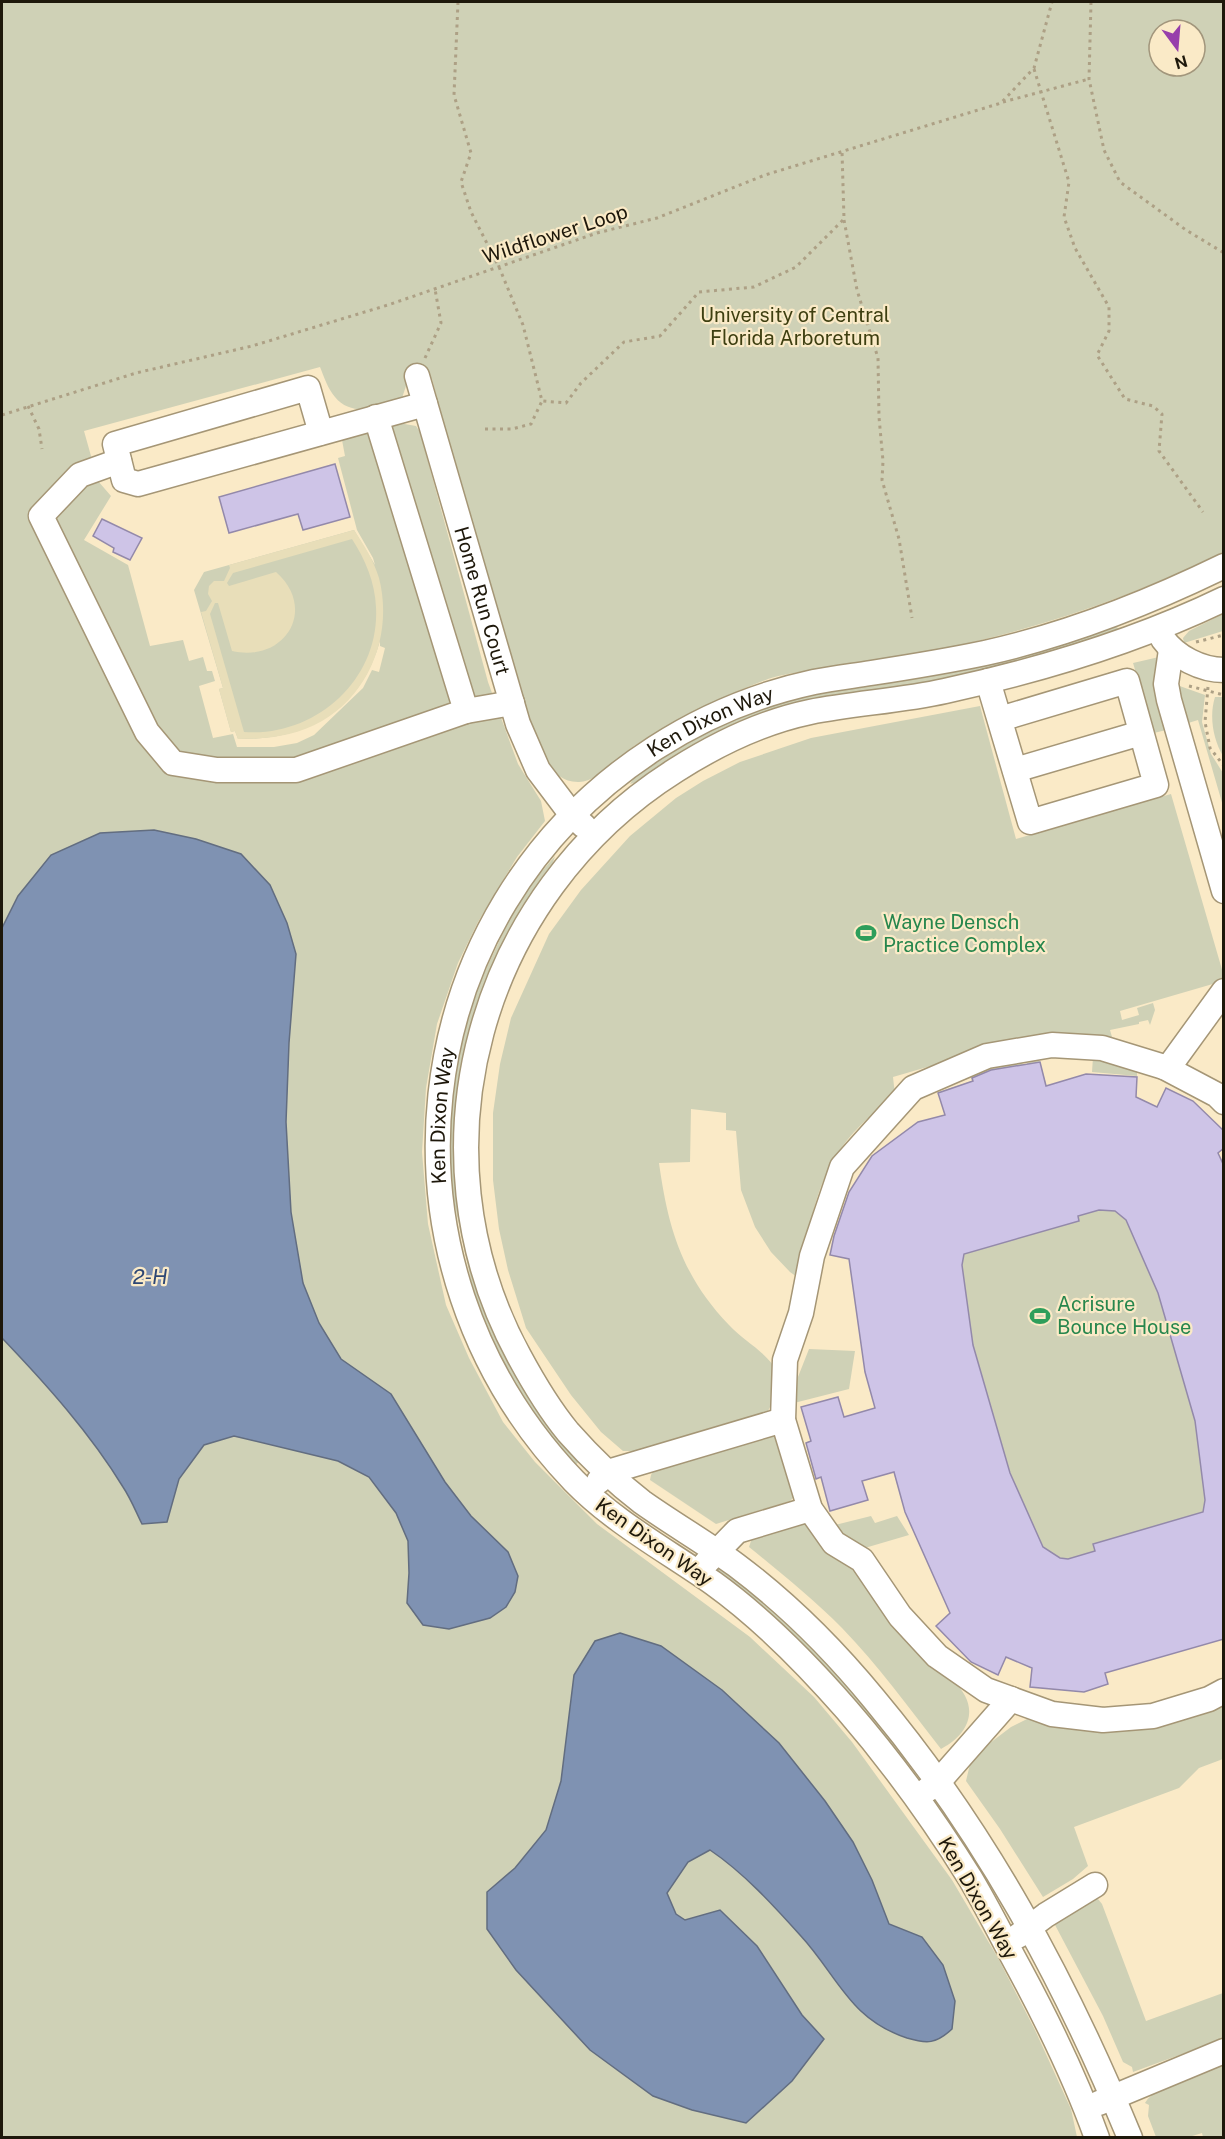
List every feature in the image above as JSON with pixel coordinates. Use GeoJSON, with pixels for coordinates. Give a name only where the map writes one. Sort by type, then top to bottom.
{"type":"FeatureCollection","features":[{"type":"Feature","properties":{"kind":"street","name":"Home Run Court"},"geometry":{"type":"LineString","coordinates":[[417,376],[518,724],[538,770],[572,815],[594,837]]}},
{"type":"Feature","properties":{"kind":"street"},"geometry":{"type":"LineString","coordinates":[[321,433],[308,388],[115,444],[124,480],[138,484],[321,433],[376,417],[425,404]]}},
{"type":"Feature","properties":{"kind":"street"},"geometry":{"type":"LineString","coordinates":[[376,417],[466,711]]}},
{"type":"Feature","properties":{"kind":"street"},"geometry":{"type":"LineString","coordinates":[[119,461],[80,475],[41,516],[147,732],[173,763],[218,770],[296,770],[466,711],[512,703]]}},
{"type":"Feature","properties":{"kind":"street","name":"Ken Dixon Way"},"geometry":{"type":"LineString","coordinates":[[1097,2138],[1087,2109],[1048,2022],[973,1883],[915,1799],[850,1714],[805,1664],[759,1620],[714,1584],[607,1512],[586,1493],[541,1442],[511,1401],[466,1312],[452,1267],[443,1217],[437,1162],[438,1116],[454,1018],[485,940],[509,896],[538,853],[572,815],[614,776],[696,723],[750,700],[814,682],[934,663],[993,651],[1048,636],[1144,602],[1224,566]]}},
{"type":"Feature","properties":{"kind":"street","name":"Ken Dixon Way"},"geometry":{"type":"LineString","coordinates":[[1130,2138],[1073,2008],[985,1848],[939,1781],[876,1701],[832,1650],[791,1610],[734,1564],[639,1499],[608,1472],[566,1429],[531,1378],[503,1326],[480,1264],[471,1208],[465,1146],[470,1088],[482,1027],[501,971],[524,926],[550,888],[594,837],[628,804],[674,770],[715,747],[761,726],[808,712],[938,693],[1055,664],[1107,647],[1224,598]]}},
{"type":"Feature","properties":{"kind":"street"},"geometry":{"type":"LineString","coordinates":[[1144,602],[1155,628],[1213,677]]}},
{"type":"Feature","properties":{"kind":"street"},"geometry":{"type":"LineString","coordinates":[[1180,648],[1166,684],[1224,891]]}},
{"type":"Feature","properties":{"kind":"street"},"geometry":{"type":"LineString","coordinates":[[988,681],[1030,822],[1156,785],[1127,681],[1000,719]]}},
{"type":"Feature","properties":{"kind":"street"},"geometry":{"type":"LineString","coordinates":[[1014,770],[1142,733]]}},
{"type":"Feature","properties":{"kind":"street"},"geometry":{"type":"LineString","coordinates":[[1164,1067],[1171,1064],[1224,991]]}},
{"type":"Feature","properties":{"kind":"street"},"geometry":{"type":"LineString","coordinates":[[1224,1102],[1217,1095],[1164,1067],[1102,1048],[1052,1045],[987,1056],[913,1088],[842,1167],[812,1256],[801,1313],[785,1360],[783,1420],[810,1509],[834,1543],[862,1560],[900,1616],[937,1656],[986,1690],[1052,1714],[1103,1720],[1153,1716],[1209,1699],[1224,1691]]}},
{"type":"Feature","properties":{"kind":"street"},"geometry":{"type":"LineString","coordinates":[[586,1493],[608,1472],[783,1420]]}},
{"type":"Feature","properties":{"kind":"street"},"geometry":{"type":"LineString","coordinates":[[697,1573],[736,1532],[810,1509]]}},
{"type":"Feature","properties":{"kind":"street"},"geometry":{"type":"LineString","coordinates":[[915,1799],[939,1781],[1011,1699]]}},
{"type":"Feature","properties":{"kind":"street"},"geometry":{"type":"LineString","coordinates":[[1006,1944],[1046,1915],[1095,1885]]}},
{"type":"Feature","properties":{"kind":"street"},"geometry":{"type":"LineString","coordinates":[[1087,2109],[1224,2051]]}},
{"type":"Feature","properties":{"kind":"path"},"geometry":{"type":"LineString","coordinates":[[458,2],[454,95],[471,153],[461,182],[471,212],[500,267],[523,325],[542,401],[531,424],[512,429],[486,429]]}},
{"type":"Feature","properties":{"kind":"path","name":"Wildflower Loop"},"geometry":{"type":"LineString","coordinates":[[2,415],[136,373],[252,346],[435,289],[597,233],[657,218],[765,175],[1001,103],[1034,69],[1052,2]]}},
{"type":"Feature","properties":{"kind":"path"},"geometry":{"type":"LineString","coordinates":[[1091,2],[1089,79],[1104,150],[1120,182],[1186,230],[1224,253]]}},
{"type":"Feature","properties":{"kind":"path"},"geometry":{"type":"LineString","coordinates":[[1034,69],[1070,182],[1064,217],[1075,248],[1109,307],[1109,331],[1097,355],[1125,399],[1153,406],[1162,414],[1159,451],[1203,512]]}},
{"type":"Feature","properties":{"kind":"path"},"geometry":{"type":"LineString","coordinates":[[1001,103],[1089,79]]}},
{"type":"Feature","properties":{"kind":"path"},"geometry":{"type":"LineString","coordinates":[[842,152],[844,219],[857,290],[878,358],[882,480],[899,539],[912,618]]}},
{"type":"Feature","properties":{"kind":"path"},"geometry":{"type":"LineString","coordinates":[[542,401],[566,402],[581,383],[624,342],[660,336],[699,292],[754,287],[796,267],[844,219]]}},
{"type":"Feature","properties":{"kind":"path"},"geometry":{"type":"LineString","coordinates":[[417,376],[441,323],[435,289]]}},
{"type":"Feature","properties":{"kind":"path"},"geometry":{"type":"LineString","coordinates":[[28,406],[39,429],[42,449]]}},
{"type":"Feature","properties":{"kind":"path"},"geometry":{"type":"LineString","coordinates":[[1180,648],[1224,635]]}},
{"type":"Feature","properties":{"kind":"path"},"geometry":{"type":"LineString","coordinates":[[1189,686],[1213,677]]}},
{"type":"Feature","properties":{"kind":"path"},"geometry":{"type":"LineString","coordinates":[[1213,677],[1224,695]]}},
{"type":"Feature","properties":{"kind":"path"},"geometry":{"type":"LineString","coordinates":[[1213,677],[1204,722],[1210,748],[1224,766]]}},
{"type":"Feature","properties":{"kind":"green space","name":"University of Central Florida Arboretum"},"geometry":{"type":"Polygon","coordinates":[[[2,2],[1223,2],[1223,552],[1125,595],[1058,619],[990,638],[938,650],[786,674],[768,679],[716,701],[666,727],[634,746],[593,778],[578,782],[570,781],[563,779],[553,770],[537,745],[432,379],[424,376],[406,379],[402,398],[376,408],[358,409],[342,403],[335,397],[320,367],[84,431],[98,481],[111,496],[84,540],[128,565],[150,646],[183,640],[189,661],[203,657],[207,671],[212,671],[215,681],[199,686],[213,738],[233,734],[237,747],[274,747],[297,743],[314,735],[363,688],[372,670],[379,672],[385,648],[380,646],[380,641],[371,665],[359,686],[345,703],[328,717],[287,734],[238,739],[235,731],[231,732],[219,689],[223,688],[194,590],[204,572],[354,530],[375,565],[357,530],[338,458],[345,456],[342,440],[399,423],[416,426],[420,432],[488,682],[518,764],[541,801],[545,821],[517,857],[478,922],[458,963],[437,1024],[426,1088],[422,1152],[428,1224],[446,1305],[469,1358],[503,1422],[535,1462],[597,1524],[750,1637],[814,1697],[852,1742],[952,1880],[998,1958],[1035,2030],[1071,2109],[1077,2137],[2,2138],[2,2]]]}},
{"type":"Feature","properties":{"kind":"green space"},"geometry":{"type":"Polygon","coordinates":[[[1223,614],[1223,631],[1184,643],[1183,638],[1189,631],[1223,614]]]}},
{"type":"Feature","properties":{"kind":"green space"},"geometry":{"type":"Polygon","coordinates":[[[1114,626],[1118,628],[1114,636],[678,757],[641,781],[630,784],[638,771],[712,728],[788,699],[1114,626]]]}},
{"type":"Feature","properties":{"kind":"green space"},"geometry":{"type":"Polygon","coordinates":[[[1159,657],[1166,730],[1154,733],[1133,663],[1159,657]]]}},
{"type":"Feature","properties":{"kind":"green space"},"geometry":{"type":"Polygon","coordinates":[[[1174,684],[1205,695],[1202,722],[1211,754],[1223,773],[1223,806],[1198,720],[1185,724],[1174,684]]]}},
{"type":"Feature","properties":{"kind":"green space"},"geometry":{"type":"Polygon","coordinates":[[[1215,697],[1223,697],[1223,756],[1213,727],[1212,712],[1215,697]]]}},
{"type":"Feature","properties":{"kind":"green space"},"geometry":{"type":"Polygon","coordinates":[[[980,706],[1016,839],[1171,794],[1223,973],[1223,981],[1120,1011],[1122,1020],[1139,1015],[1137,1008],[1153,1003],[1155,1010],[1150,1025],[1148,1020],[1110,1030],[1114,1044],[1037,1035],[893,1077],[895,1095],[848,1140],[832,1162],[825,1177],[814,1210],[800,1279],[771,1252],[755,1227],[741,1190],[736,1131],[726,1130],[726,1113],[691,1109],[690,1162],[659,1163],[673,1230],[689,1269],[713,1307],[735,1331],[766,1357],[778,1372],[774,1399],[768,1411],[759,1416],[730,1422],[634,1451],[623,1451],[601,1432],[571,1395],[526,1328],[508,1270],[499,1229],[493,1180],[493,1113],[500,1064],[511,1018],[549,934],[581,890],[630,836],[676,798],[703,781],[740,762],[811,738],[980,706]]]}},
{"type":"Feature","properties":{"kind":"green space"},"geometry":{"type":"Polygon","coordinates":[[[555,856],[551,869],[509,935],[494,967],[474,1022],[460,1204],[477,1285],[501,1345],[516,1374],[579,1461],[575,1466],[535,1421],[480,1322],[447,1169],[450,1088],[469,1005],[520,897],[555,856]]]}},
{"type":"Feature","properties":{"kind":"green space"},"geometry":{"type":"Polygon","coordinates":[[[1093,1057],[1137,1068],[1137,1076],[1092,1072],[1093,1057]]]}},
{"type":"Feature","properties":{"kind":"green space","name":"Acrisure Bounce House"},"geometry":{"type":"Polygon","coordinates":[[[1021,1058],[1023,1066],[1039,1059],[1052,1104],[1086,1094],[1139,1098],[1182,1119],[1224,1630],[1079,1672],[1031,1668],[984,1646],[905,1512],[865,1372],[849,1260],[950,1133],[938,1092],[972,1081],[970,1073],[1021,1058]]]}},
{"type":"Feature","properties":{"kind":"green space"},"geometry":{"type":"Polygon","coordinates":[[[809,1349],[855,1351],[849,1389],[794,1403],[796,1382],[809,1349]]]}},
{"type":"Feature","properties":{"kind":"green space"},"geometry":{"type":"Polygon","coordinates":[[[767,1435],[774,1435],[779,1439],[794,1491],[790,1501],[716,1524],[650,1480],[654,1469],[767,1435]]]}},
{"type":"Feature","properties":{"kind":"green space"},"geometry":{"type":"Polygon","coordinates":[[[871,1516],[875,1523],[897,1516],[909,1535],[858,1550],[843,1537],[835,1525],[871,1516]]]}},
{"type":"Feature","properties":{"kind":"green space"},"geometry":{"type":"Polygon","coordinates":[[[799,1521],[809,1524],[859,1575],[961,1689],[969,1708],[969,1718],[960,1735],[952,1742],[941,1749],[881,1672],[842,1628],[808,1596],[749,1547],[752,1538],[799,1521]]]}},
{"type":"Feature","properties":{"kind":"green space"},"geometry":{"type":"Polygon","coordinates":[[[720,1567],[768,1605],[812,1646],[885,1730],[908,1759],[907,1764],[904,1765],[714,1572],[720,1567]]]}},
{"type":"Feature","properties":{"kind":"green space"},"geometry":{"type":"Polygon","coordinates":[[[1223,1702],[1223,1759],[1199,1768],[1179,1788],[1074,1827],[1088,1866],[1073,1879],[1043,1897],[966,1781],[970,1764],[986,1746],[1011,1727],[1027,1719],[1038,1722],[1223,1702]]]}},
{"type":"Feature","properties":{"kind":"green space"},"geometry":{"type":"Polygon","coordinates":[[[1083,1899],[1098,1899],[1102,1904],[1146,2021],[1223,1993],[1223,2039],[1133,2072],[1132,2067],[1123,2062],[1103,2016],[1054,1923],[1083,1899]]]}},
{"type":"Feature","properties":{"kind":"green space"},"geometry":{"type":"Polygon","coordinates":[[[1223,2063],[1223,2137],[1203,2137],[1202,2133],[1189,2137],[1156,2137],[1148,2116],[1149,2105],[1145,2103],[1151,2096],[1169,2084],[1223,2063]]]}},
{"type":"Feature","properties":{"kind":"sand"},"geometry":{"type":"Polygon","coordinates":[[[354,530],[365,547],[377,572],[383,598],[380,640],[365,678],[354,694],[322,721],[302,730],[271,737],[238,739],[235,731],[231,732],[219,689],[223,688],[201,612],[206,611],[212,601],[208,594],[209,586],[214,581],[224,581],[230,568],[229,565],[354,530]],[[352,539],[233,573],[227,583],[229,586],[276,572],[288,587],[294,602],[295,616],[290,630],[280,641],[267,649],[251,653],[232,651],[218,603],[215,603],[210,614],[244,732],[270,731],[295,725],[318,714],[338,699],[355,680],[367,658],[374,634],[376,607],[371,580],[352,539]]]}},
{"type":"Feature","properties":{"kind":"water","name":"2-H"},"geometry":{"type":"Polygon","coordinates":[[[154,830],[196,839],[241,854],[270,885],[287,923],[296,954],[286,1122],[291,1212],[303,1283],[319,1323],[341,1359],[391,1394],[445,1482],[471,1516],[508,1552],[518,1576],[515,1592],[506,1607],[490,1618],[449,1629],[423,1625],[407,1603],[408,1541],[396,1513],[369,1477],[338,1461],[234,1436],[204,1445],[179,1479],[167,1522],[142,1524],[126,1492],[82,1428],[2,1338],[2,928],[18,896],[51,855],[100,833],[154,830]]]}},
{"type":"Feature","properties":{"kind":"water"},"geometry":{"type":"Polygon","coordinates":[[[620,1633],[661,1646],[722,1690],[779,1743],[825,1801],[853,1842],[872,1880],[889,1924],[922,1937],[943,1965],[955,2001],[952,2029],[946,2034],[936,2040],[920,2041],[887,2030],[871,2020],[846,1995],[813,1950],[769,1901],[735,1869],[710,1850],[688,1862],[667,1893],[676,1914],[685,1920],[720,1910],[757,1946],[802,2015],[824,2039],[792,2081],[746,2123],[692,2110],[653,2096],[590,2050],[516,1970],[487,1929],[487,1892],[515,1868],[546,1830],[561,1781],[574,1675],[595,1641],[620,1633]]]}},
{"type":"Feature","properties":{"kind":"building"},"geometry":{"type":"Polygon","coordinates":[[[335,464],[350,517],[303,530],[298,514],[229,533],[219,497],[335,464]]]}},
{"type":"Feature","properties":{"kind":"building"},"geometry":{"type":"Polygon","coordinates":[[[102,519],[142,538],[130,560],[113,552],[114,548],[93,536],[102,519]]]}},
{"type":"Feature","properties":{"kind":"building","name":"Acrisure Bounce House"},"geometry":{"type":"Polygon","coordinates":[[[1040,1062],[1046,1086],[1086,1074],[1137,1077],[1136,1097],[1157,1107],[1166,1088],[1193,1101],[1224,1131],[1224,1148],[1218,1153],[1224,1166],[1224,1639],[1105,1673],[1108,1684],[1084,1692],[1030,1687],[1032,1668],[1006,1657],[998,1675],[971,1662],[936,1626],[950,1613],[905,1512],[894,1472],[862,1481],[868,1500],[830,1511],[821,1477],[816,1479],[806,1443],[811,1441],[801,1407],[838,1397],[844,1417],[875,1408],[865,1372],[849,1259],[830,1255],[849,1192],[872,1156],[918,1122],[945,1115],[938,1093],[973,1081],[972,1078],[991,1070],[1040,1062]],[[1099,1210],[1078,1216],[1079,1221],[964,1254],[962,1265],[973,1345],[1010,1473],[1043,1547],[1060,1558],[1068,1559],[1095,1551],[1093,1544],[1203,1512],[1205,1500],[1195,1421],[1158,1293],[1126,1220],[1115,1211],[1099,1210]]]}},
{"type":"Feature","properties":{"kind":"place","name":"Wayne Densch Practice Complex"},"geometry":{"type":"Point","coordinates":[866,933]}},
{"type":"Feature","properties":{"kind":"place","name":"Acrisure Bounce House"},"geometry":{"type":"Point","coordinates":[1040,1316]}}]}
